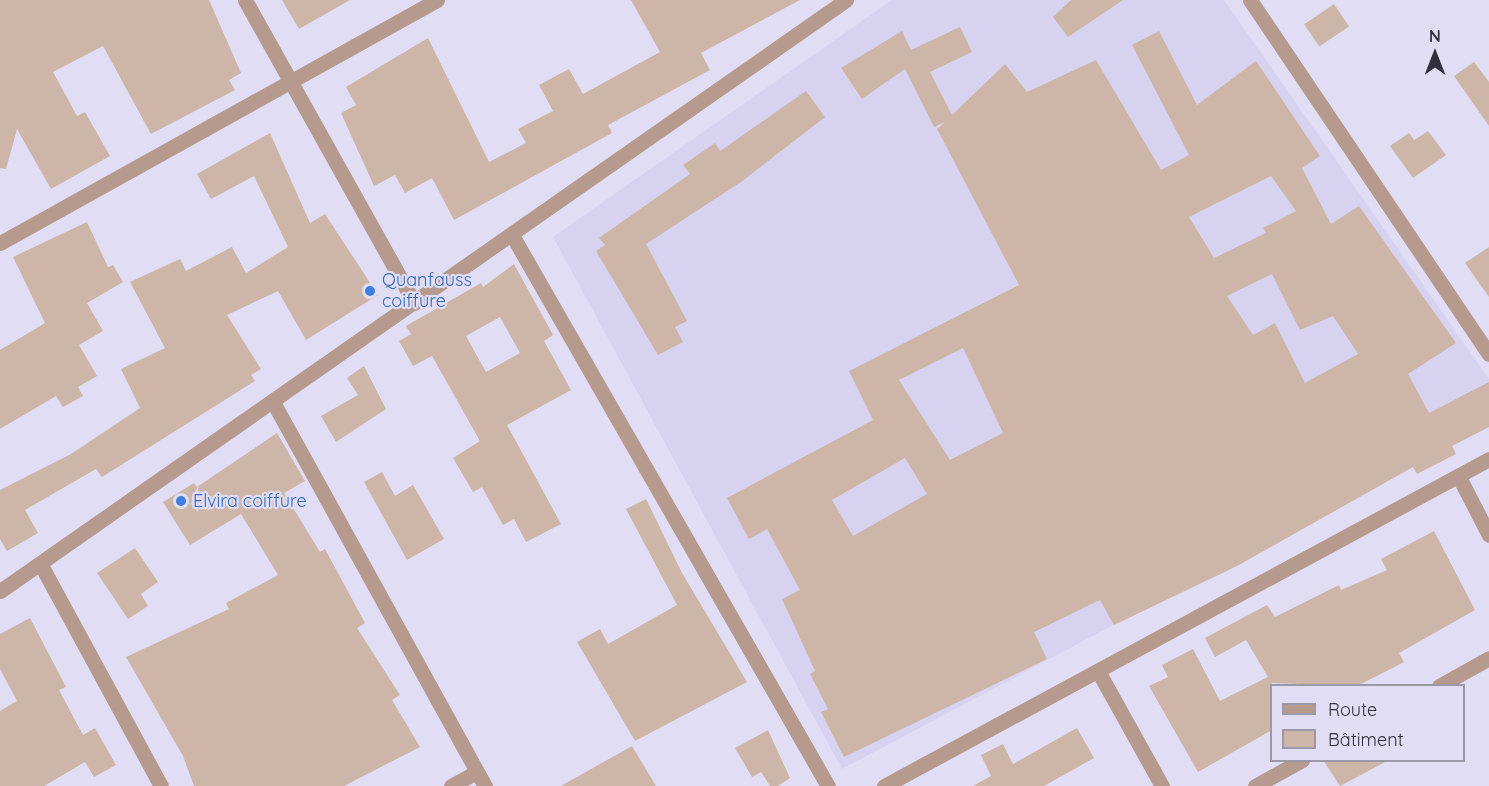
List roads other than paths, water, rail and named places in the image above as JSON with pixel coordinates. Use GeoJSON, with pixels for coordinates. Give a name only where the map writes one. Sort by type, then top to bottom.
{"type":"FeatureCollection","features":[{"type":"Feature","properties":{"kind":"street"},"geometry":{"type":"LineString","coordinates":[[245,0],[414,303]]}},
{"type":"Feature","properties":{"kind":"street"},"geometry":{"type":"LineString","coordinates":[[0,243],[292,83],[437,0]]}},
{"type":"Feature","properties":{"kind":"street"},"geometry":{"type":"LineString","coordinates":[[0,591],[41,565],[846,0]]}},
{"type":"Feature","properties":{"kind":"street"},"geometry":{"type":"LineString","coordinates":[[1250,0],[1489,354]]}},
{"type":"Feature","properties":{"kind":"street"},"geometry":{"type":"LineString","coordinates":[[512,235],[828,786]]}},
{"type":"Feature","properties":{"kind":"street"},"geometry":{"type":"LineString","coordinates":[[273,402],[485,786]]}},
{"type":"Feature","properties":{"kind":"street"},"geometry":{"type":"LineString","coordinates":[[884,786],[1489,459]]}},
{"type":"Feature","properties":{"kind":"street"},"geometry":{"type":"LineString","coordinates":[[1459,477],[1489,535]]}},
{"type":"Feature","properties":{"kind":"street"},"geometry":{"type":"LineString","coordinates":[[41,565],[161,786]]}},
{"type":"Feature","properties":{"kind":"street"},"geometry":{"type":"LineString","coordinates":[[1442,684],[1489,658]]}},
{"type":"Feature","properties":{"kind":"street"},"geometry":{"type":"LineString","coordinates":[[1098,671],[1162,786]]}},
{"type":"Feature","properties":{"kind":"street"},"geometry":{"type":"LineString","coordinates":[[1255,786],[1298,762]]}},
{"type":"Feature","properties":{"kind":"street"},"geometry":{"type":"LineString","coordinates":[[451,786],[476,772]]}},
{"type":"Feature","properties":{"kind":"place","name":"Quanfauss coiffure"},"geometry":{"type":"Point","coordinates":[370,291]}},
{"type":"Feature","properties":{"kind":"place","name":"Elvira coiffure"},"geometry":{"type":"Point","coordinates":[181,501]}}]}
